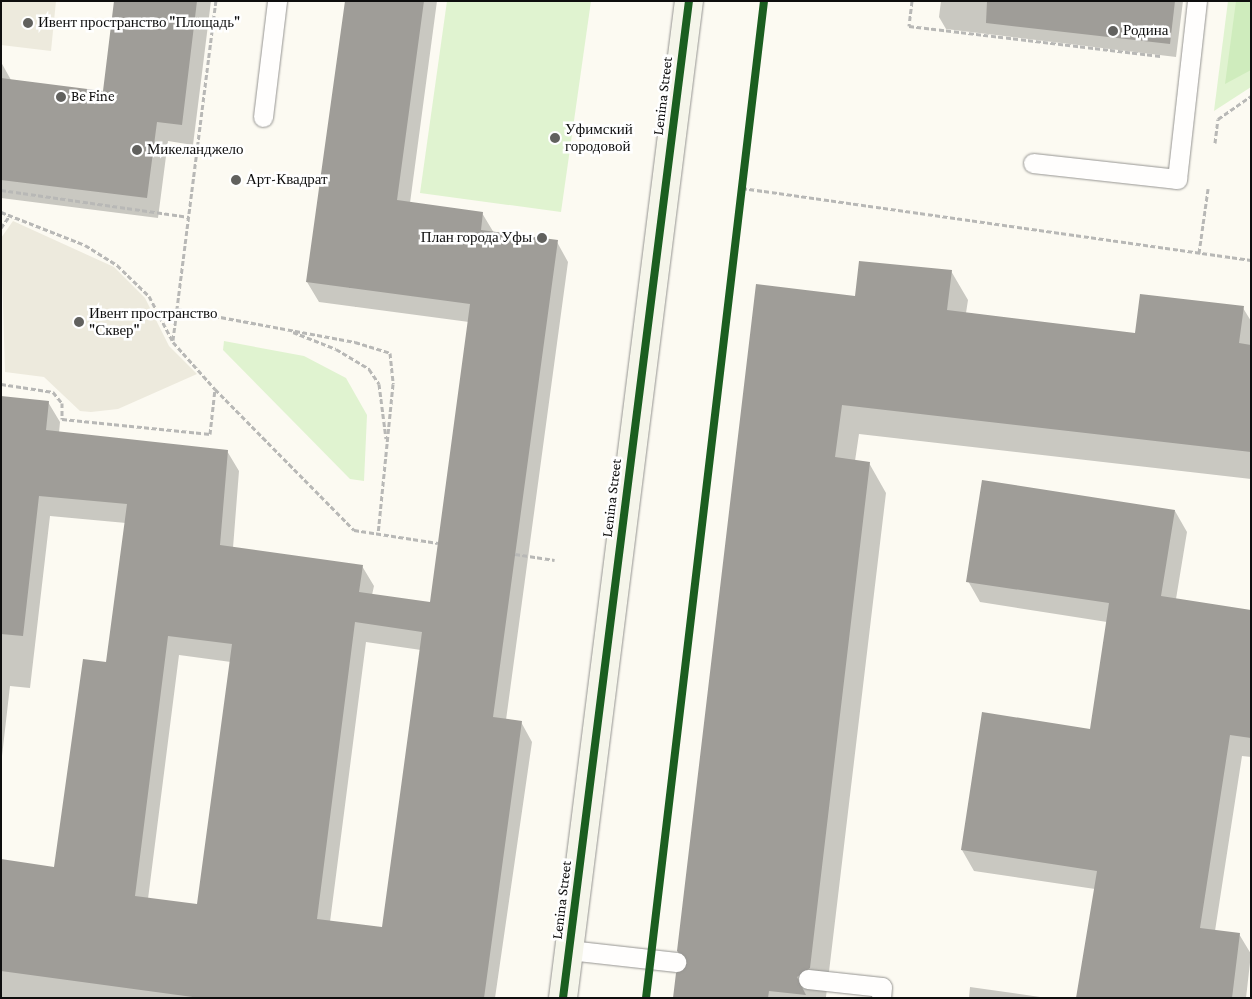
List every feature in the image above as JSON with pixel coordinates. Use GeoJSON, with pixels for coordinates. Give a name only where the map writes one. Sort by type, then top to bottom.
{"type":"FeatureCollection","features":[{"type":"Feature","properties":{"kind":"main road","name":"Lenina Street"},"geometry":{"type":"LineString","coordinates":[[563,998],[689,1]]}},
{"type":"Feature","properties":{"kind":"lane"},"geometry":{"type":"LineString","coordinates":[[263,117],[277,1]]}},
{"type":"Feature","properties":{"kind":"lane"},"geometry":{"type":"LineString","coordinates":[[1033,163],[1177,179],[1197,1]]}},
{"type":"Feature","properties":{"kind":"lane"},"geometry":{"type":"LineString","coordinates":[[569,950],[676,962]]}},
{"type":"Feature","properties":{"kind":"lane"},"geometry":{"type":"LineString","coordinates":[[808,979],[882,987],[881,998]]}},
{"type":"Feature","properties":{"kind":"path"},"geometry":{"type":"LineString","coordinates":[[173,342],[216,1]]}},
{"type":"Feature","properties":{"kind":"path"},"geometry":{"type":"LineString","coordinates":[[646,998],[764,1]]}},
{"type":"Feature","properties":{"kind":"path"},"geometry":{"type":"LineString","coordinates":[[912,1],[909,26],[1190,59]]}},
{"type":"Feature","properties":{"kind":"path"},"geometry":{"type":"LineString","coordinates":[[1214,148],[1218,119],[1251,96]]}},
{"type":"Feature","properties":{"kind":"path"},"geometry":{"type":"LineString","coordinates":[[1198,253],[1208,186]]}},
{"type":"Feature","properties":{"kind":"path"},"geometry":{"type":"LineString","coordinates":[[742,188],[1251,260]]}},
{"type":"Feature","properties":{"kind":"path"},"geometry":{"type":"LineString","coordinates":[[1,190],[189,217]]}},
{"type":"Feature","properties":{"kind":"path"},"geometry":{"type":"LineString","coordinates":[[1,212],[84,245],[117,265],[149,296],[173,342],[215,389],[354,530],[438,543]]}},
{"type":"Feature","properties":{"kind":"path"},"geometry":{"type":"LineString","coordinates":[[1,228],[10,215]]}},
{"type":"Feature","properties":{"kind":"path"},"geometry":{"type":"LineString","coordinates":[[177,309],[285,329],[390,353],[393,384],[378,533]]}},
{"type":"Feature","properties":{"kind":"path"},"geometry":{"type":"LineString","coordinates":[[285,329],[336,349],[369,369],[379,384],[386,446]]}},
{"type":"Feature","properties":{"kind":"path"},"geometry":{"type":"LineString","coordinates":[[1,384],[53,392],[62,403],[62,419],[210,434],[215,389]]}},
{"type":"Feature","properties":{"kind":"path"},"geometry":{"type":"LineString","coordinates":[[515,554],[555,560]]}},
{"type":"Feature","properties":{"kind":"green space"},"geometry":{"type":"Polygon","coordinates":[[[447,1],[591,1],[561,212],[420,193],[447,1]]]}},
{"type":"Feature","properties":{"kind":"green space"},"geometry":{"type":"Polygon","coordinates":[[[1228,1],[1251,1],[1251,87],[1214,111],[1228,1]]]}},
{"type":"Feature","properties":{"kind":"green space"},"geometry":{"type":"Polygon","coordinates":[[[1236,1],[1251,1],[1251,70],[1225,84],[1236,1]]]}},
{"type":"Feature","properties":{"kind":"green space"},"geometry":{"type":"Polygon","coordinates":[[[224,341],[304,356],[346,378],[367,415],[364,481],[350,479],[223,350],[224,341]]]}},
{"type":"Feature","properties":{"kind":"shaded area","name":"Ивент пространство \"Площадь\""},"geometry":{"type":"Polygon","coordinates":[[[1,1],[56,1],[51,51],[1,45],[1,1]]]}},
{"type":"Feature","properties":{"kind":"shaded area","name":"Ивент пространство \"Сквер\""},"geometry":{"type":"Polygon","coordinates":[[[13,221],[114,267],[145,298],[169,346],[197,374],[118,409],[91,412],[80,411],[44,377],[5,372],[1,238],[13,221]]]}},
{"type":"Feature","properties":{"kind":"building"},"geometry":{"type":"Polygon","coordinates":[[[114,1],[197,1],[182,125],[157,122],[147,198],[1,180],[1,78],[103,91],[114,1]]]}},
{"type":"Feature","properties":{"kind":"building"},"geometry":{"type":"Polygon","coordinates":[[[345,1],[424,1],[397,200],[483,212],[481,230],[558,240],[493,717],[522,721],[484,998],[200,998],[1,971],[1,859],[54,867],[83,659],[106,662],[127,504],[39,496],[23,636],[1,634],[1,396],[49,401],[46,430],[228,450],[220,545],[363,565],[359,592],[430,602],[470,304],[306,282],[345,1]],[[355,622],[317,919],[382,927],[422,632],[355,622]],[[168,636],[135,896],[197,904],[232,644],[168,636]]]}},
{"type":"Feature","properties":{"kind":"building","name":"Родина"},"geometry":{"type":"Polygon","coordinates":[[[987,1],[1175,1],[1170,44],[986,23],[987,1]]]}},
{"type":"Feature","properties":{"kind":"building"},"geometry":{"type":"Polygon","coordinates":[[[859,261],[952,270],[947,310],[1135,333],[1140,294],[1244,306],[1239,343],[1251,345],[1251,452],[842,405],[835,457],[870,462],[810,968],[797,977],[806,995],[769,991],[768,998],[673,998],[676,973],[687,963],[677,951],[756,284],[855,296],[859,261]]]}},
{"type":"Feature","properties":{"kind":"building"},"geometry":{"type":"Polygon","coordinates":[[[982,480],[1175,510],[1161,596],[1251,610],[1251,738],[1230,735],[1200,928],[1240,933],[1232,998],[1076,998],[1097,871],[961,850],[982,712],[1090,729],[1109,603],[966,582],[982,480]]]}},
{"type":"Feature","properties":{"kind":"cycle path"},"geometry":{"type":"LineString","coordinates":[[563,998],[689,1]]}},
{"type":"Feature","properties":{"kind":"cycle path"},"geometry":{"type":"LineString","coordinates":[[646,998],[764,1]]}},
{"type":"Feature","properties":{"kind":"place","name":"Ивент пространство \"Площадь\""},"geometry":{"type":"Point","coordinates":[28,23]}},
{"type":"Feature","properties":{"kind":"place","name":"Родина"},"geometry":{"type":"Point","coordinates":[1113,31]}},
{"type":"Feature","properties":{"kind":"place","name":"Be Fine"},"geometry":{"type":"Point","coordinates":[61,97]}},
{"type":"Feature","properties":{"kind":"place","name":"Уфимский городовой"},"geometry":{"type":"Point","coordinates":[555,138]}},
{"type":"Feature","properties":{"kind":"place","name":"Микеланджело"},"geometry":{"type":"Point","coordinates":[137,150]}},
{"type":"Feature","properties":{"kind":"place","name":"Арт-Квадрат"},"geometry":{"type":"Point","coordinates":[236,180]}},
{"type":"Feature","properties":{"kind":"place","name":"План города Уфы"},"geometry":{"type":"Point","coordinates":[542,238]}},
{"type":"Feature","properties":{"kind":"place","name":"Ивент пространство \"Сквер\""},"geometry":{"type":"Point","coordinates":[79,322]}}]}
